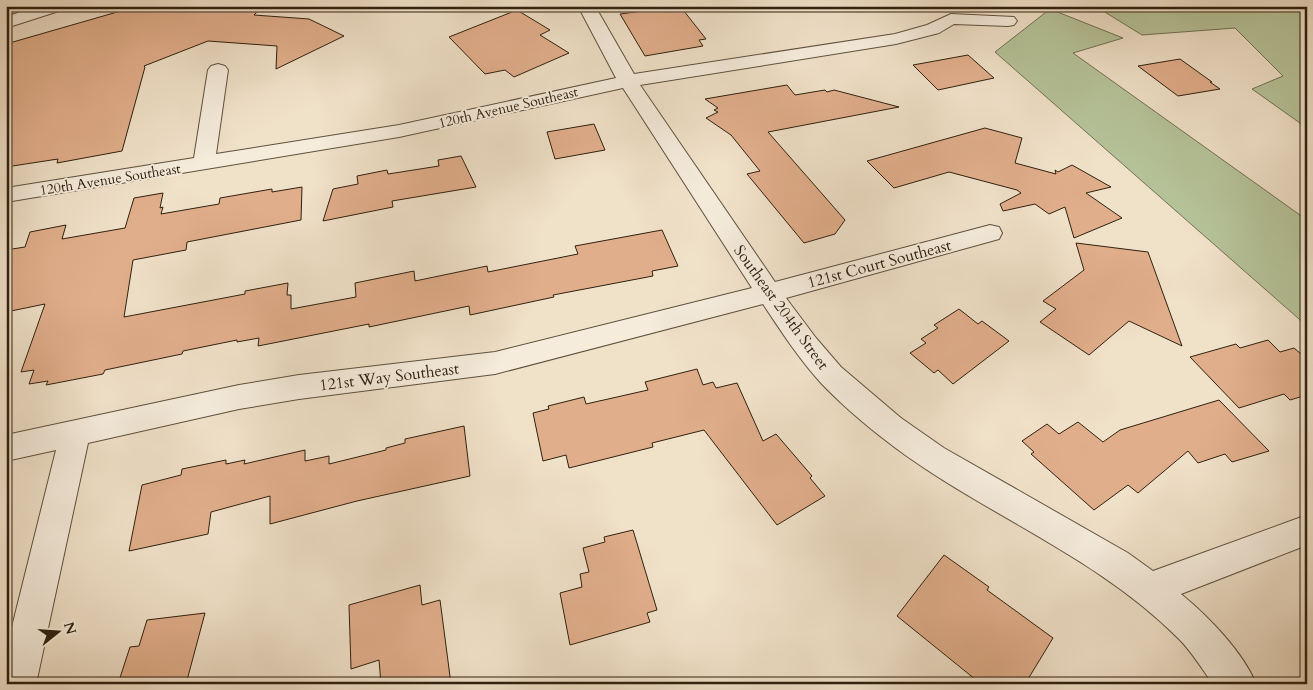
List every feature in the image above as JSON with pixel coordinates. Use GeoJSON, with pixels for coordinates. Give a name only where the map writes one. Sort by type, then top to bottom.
{"type":"FeatureCollection","features":[{"type":"Feature","properties":{"kind":"street"},"geometry":{"type":"LineString","coordinates":[[6,23],[56,6]]}},
{"type":"Feature","properties":{"kind":"street","name":"Southeast 204th Street"},"geometry":{"type":"LineString","coordinates":[[586,6],[628,82],[769,293],[806,345],[831,375],[890,427],[933,457],[1116,565],[1149,589],[1193,627],[1237,684]]}},
{"type":"Feature","properties":{"kind":"street","name":"120th Avenue Southeast"},"geometry":{"type":"LineString","coordinates":[[6,195],[399,131],[540,98],[896,39],[933,28],[947,12],[1008,21]]}},
{"type":"Feature","properties":{"kind":"street"},"geometry":{"type":"LineString","coordinates":[[204,163],[218,70]]}},
{"type":"Feature","properties":{"kind":"street","name":"121st Court Southeast"},"geometry":{"type":"LineString","coordinates":[[769,293],[990,233]]}},
{"type":"Feature","properties":{"kind":"street","name":"121st Way Southeast"},"geometry":{"type":"LineString","coordinates":[[6,448],[239,397],[299,387],[495,363],[769,293]]}},
{"type":"Feature","properties":{"kind":"street"},"geometry":{"type":"LineString","coordinates":[[20,672],[75,432]]}},
{"type":"Feature","properties":{"kind":"street"},"geometry":{"type":"LineString","coordinates":[[1149,589],[1307,530]]}},
{"type":"Feature","properties":{"kind":"green space"},"geometry":{"type":"Polygon","coordinates":[[[1095,6],[1307,6],[1307,128],[1252,89],[1283,76],[1235,28],[1142,35],[1095,6]]]}},
{"type":"Feature","properties":{"kind":"green space"},"geometry":{"type":"Polygon","coordinates":[[[1050,9],[1123,38],[1073,53],[1307,220],[1307,326],[995,52],[1050,9]]]}},
{"type":"Feature","properties":{"kind":"building"},"geometry":{"type":"Polygon","coordinates":[[[138,6],[210,6],[259,10],[254,15],[309,19],[344,36],[276,69],[277,46],[208,41],[144,66],[122,151],[57,163],[58,159],[6,167],[6,44],[138,6]]]}},
{"type":"Feature","properties":{"kind":"building"},"geometry":{"type":"Polygon","coordinates":[[[680,6],[706,39],[699,40],[703,46],[645,56],[620,14],[680,6]]]}},
{"type":"Feature","properties":{"kind":"building"},"geometry":{"type":"Polygon","coordinates":[[[517,10],[550,30],[540,35],[569,53],[514,77],[505,70],[485,74],[449,37],[517,10]]]}},
{"type":"Feature","properties":{"kind":"building"},"geometry":{"type":"Polygon","coordinates":[[[968,55],[994,78],[938,90],[913,65],[968,55]]]}},
{"type":"Feature","properties":{"kind":"building"},"geometry":{"type":"Polygon","coordinates":[[[1180,59],[1220,89],[1178,96],[1138,66],[1180,59]]]}},
{"type":"Feature","properties":{"kind":"building"},"geometry":{"type":"Polygon","coordinates":[[[787,85],[795,95],[834,90],[899,107],[768,132],[845,220],[835,234],[804,243],[747,174],[760,171],[731,135],[706,118],[718,112],[714,110],[718,108],[705,99],[787,85]]]}},
{"type":"Feature","properties":{"kind":"building"},"geometry":{"type":"Polygon","coordinates":[[[594,124],[605,150],[555,159],[547,132],[594,124]]]}},
{"type":"Feature","properties":{"kind":"building"},"geometry":{"type":"Polygon","coordinates":[[[985,128],[1022,138],[1015,163],[1056,174],[1055,170],[1058,172],[1072,165],[1111,187],[1086,193],[1122,218],[1074,238],[1065,207],[1049,214],[1035,204],[1003,211],[1000,204],[1021,193],[1017,190],[949,172],[894,188],[867,161],[985,128]]]}},
{"type":"Feature","properties":{"kind":"building"},"geometry":{"type":"Polygon","coordinates":[[[461,156],[476,187],[392,201],[393,207],[323,221],[333,189],[358,184],[357,176],[387,170],[388,174],[439,166],[438,160],[461,156]]]}},
{"type":"Feature","properties":{"kind":"building"},"geometry":{"type":"Polygon","coordinates":[[[302,187],[301,220],[187,242],[186,250],[133,260],[124,317],[245,294],[245,291],[288,283],[287,295],[291,295],[291,309],[356,297],[355,283],[414,271],[415,281],[487,266],[488,272],[578,254],[575,246],[662,230],[678,266],[652,271],[653,276],[553,295],[554,297],[470,315],[469,306],[369,327],[369,324],[258,346],[259,338],[237,342],[237,340],[105,370],[103,374],[46,385],[48,381],[29,384],[34,370],[21,372],[45,304],[6,312],[6,250],[25,247],[30,232],[66,225],[62,239],[125,228],[134,198],[163,193],[160,208],[163,207],[161,214],[219,204],[220,198],[272,189],[272,192],[302,187]]]}},
{"type":"Feature","properties":{"kind":"building"},"geometry":{"type":"Polygon","coordinates":[[[1076,243],[1148,252],[1182,346],[1129,321],[1089,355],[1040,322],[1056,309],[1043,301],[1084,270],[1076,243]]]}},
{"type":"Feature","properties":{"kind":"building"},"geometry":{"type":"Polygon","coordinates":[[[959,309],[978,324],[982,321],[1009,341],[953,384],[938,370],[934,373],[910,353],[926,343],[921,339],[938,328],[934,325],[959,309]]]}},
{"type":"Feature","properties":{"kind":"building"},"geometry":{"type":"Polygon","coordinates":[[[1268,340],[1280,352],[1294,348],[1307,359],[1307,395],[1290,400],[1284,394],[1239,408],[1190,357],[1236,344],[1240,348],[1268,340]]]}},
{"type":"Feature","properties":{"kind":"building"},"geometry":{"type":"Polygon","coordinates":[[[697,369],[703,385],[713,382],[716,388],[737,383],[763,441],[776,434],[812,476],[810,478],[825,496],[777,525],[704,430],[652,443],[653,447],[569,468],[566,455],[543,461],[533,413],[549,409],[548,406],[584,397],[586,404],[648,390],[645,382],[697,369]]]}},
{"type":"Feature","properties":{"kind":"building"},"geometry":{"type":"Polygon","coordinates":[[[1219,400],[1269,451],[1232,462],[1225,454],[1198,463],[1188,451],[1138,493],[1128,485],[1094,510],[1031,454],[1034,452],[1022,441],[1047,424],[1059,434],[1078,422],[1103,442],[1120,430],[1219,400]]]}},
{"type":"Feature","properties":{"kind":"building"},"geometry":{"type":"Polygon","coordinates":[[[464,426],[470,476],[357,501],[270,524],[270,496],[211,512],[208,534],[129,551],[142,485],[181,475],[182,469],[226,460],[226,464],[245,460],[244,464],[305,450],[305,461],[329,456],[329,464],[386,450],[386,448],[405,443],[405,439],[464,426]]]}},
{"type":"Feature","properties":{"kind":"building"},"geometry":{"type":"Polygon","coordinates":[[[633,530],[657,610],[647,613],[650,622],[570,645],[560,593],[582,587],[580,574],[589,572],[583,548],[605,542],[604,537],[633,530]]]}},
{"type":"Feature","properties":{"kind":"building"},"geometry":{"type":"Polygon","coordinates":[[[944,555],[989,587],[987,590],[1053,638],[1025,684],[981,684],[897,616],[944,555]]]}},
{"type":"Feature","properties":{"kind":"building"},"geometry":{"type":"Polygon","coordinates":[[[420,585],[422,605],[440,600],[451,684],[381,684],[379,660],[351,669],[349,605],[420,585]]]}},
{"type":"Feature","properties":{"kind":"building"},"geometry":{"type":"Polygon","coordinates":[[[205,613],[186,684],[118,684],[130,647],[139,646],[147,620],[205,613]]]}}]}
